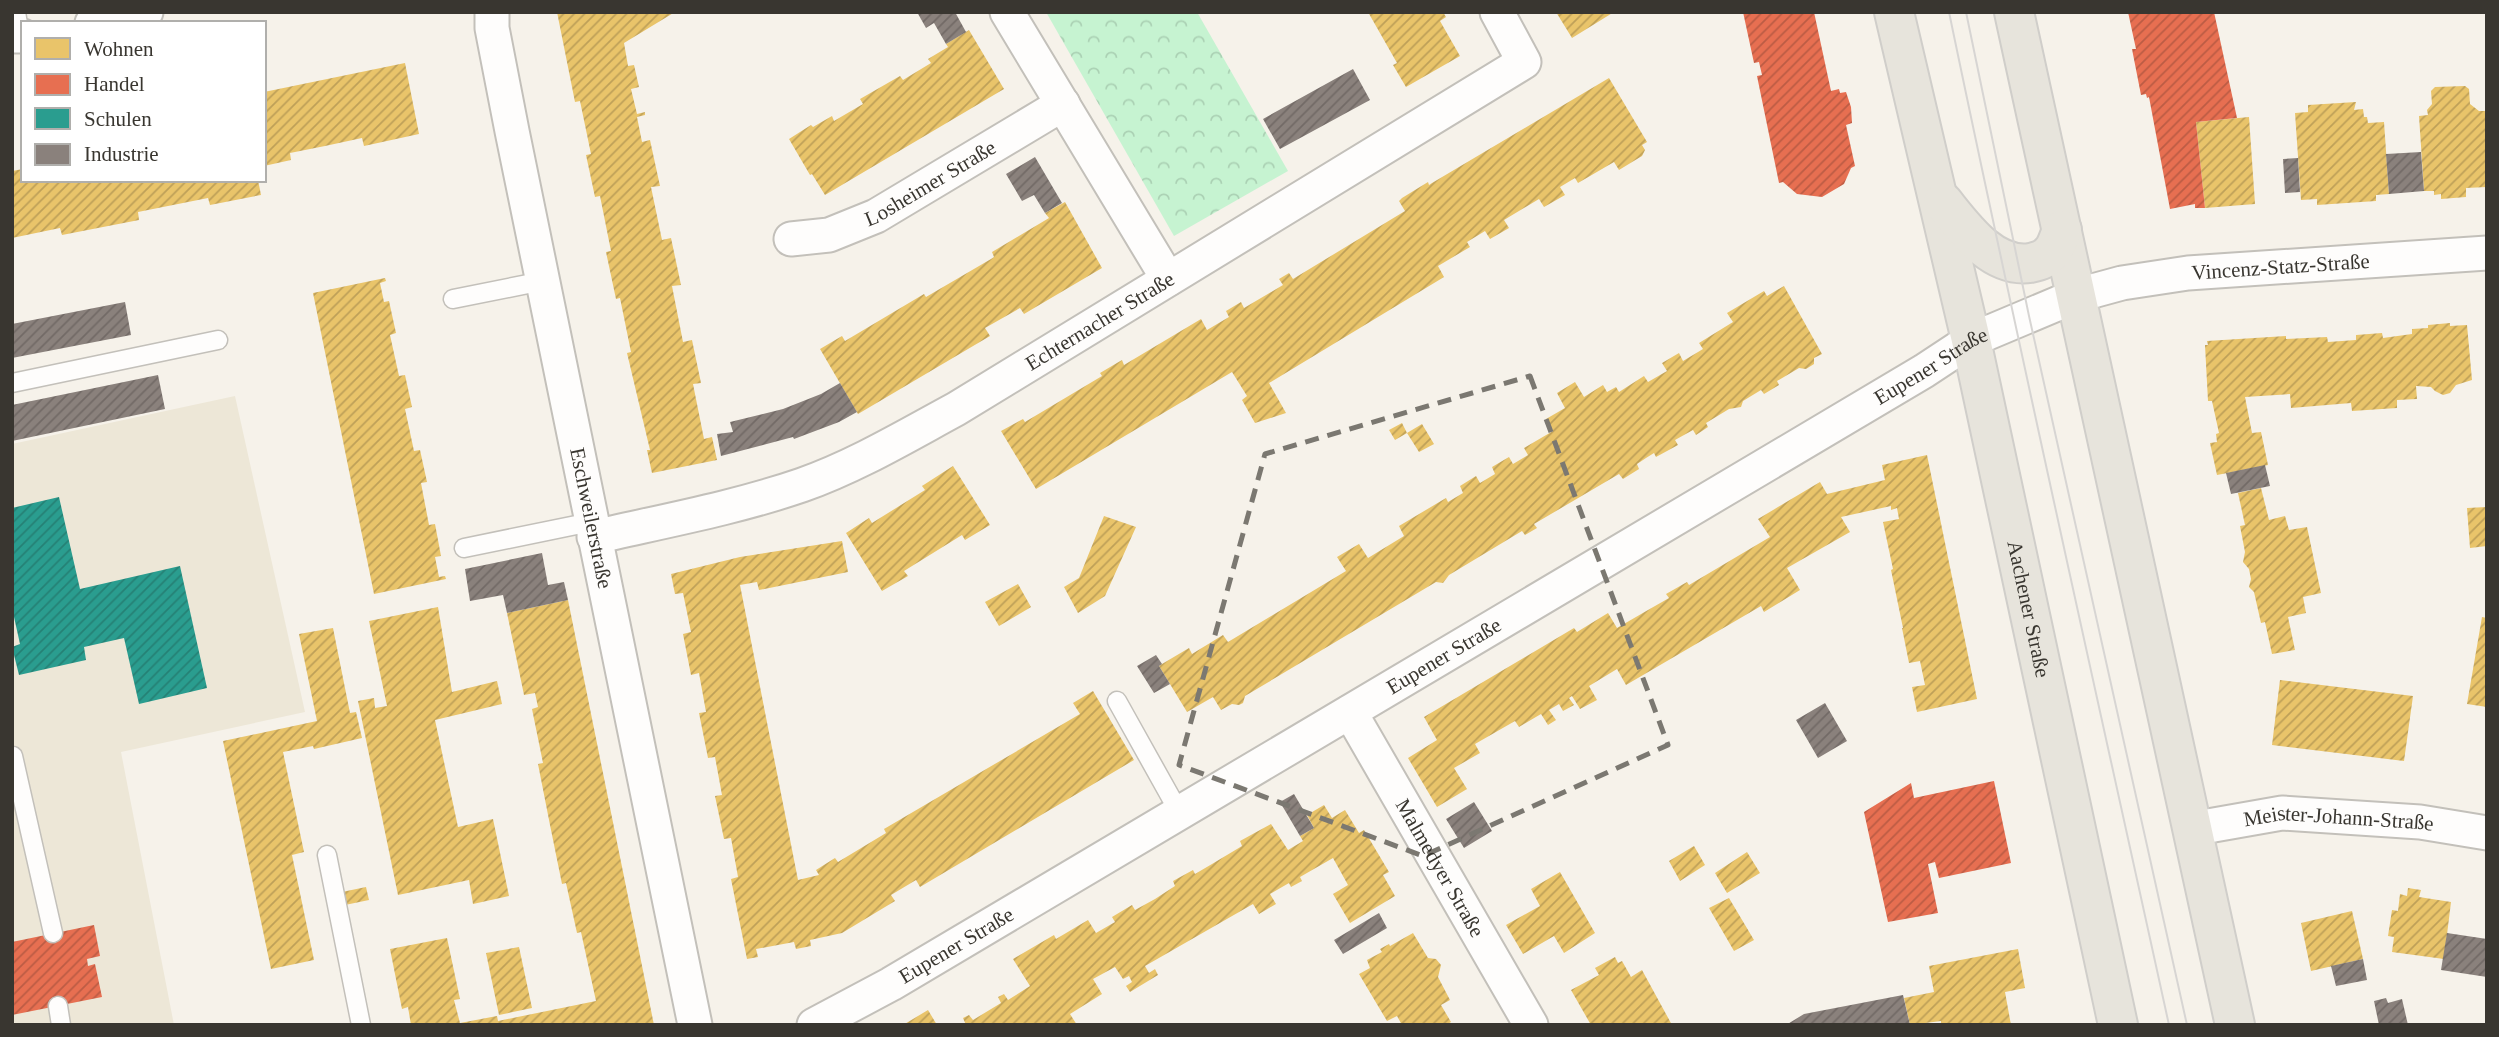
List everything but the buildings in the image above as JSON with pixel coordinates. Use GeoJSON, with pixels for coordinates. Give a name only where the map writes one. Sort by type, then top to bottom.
{"type":"FeatureCollection","features":[{"type":"Feature","properties":{"kind":"main road","name":"Aachener Straße"},"geometry":{"type":"LineString","coordinates":[[1894,12],[1971,340],[2118,1025]]}},
{"type":"Feature","properties":{"kind":"main road"},"geometry":{"type":"LineString","coordinates":[[2014,12],[2078,295],[2235,1025]]}},
{"type":"Feature","properties":{"kind":"main road","name":"Aachener Straße"},"geometry":{"type":"LineString","coordinates":[[1937,195],[1973,240],[1999,257],[2019,264],[2042,261],[2053,252],[2062,230]]}},
{"type":"Feature","properties":{"kind":"street"},"geometry":{"type":"LineString","coordinates":[[102,21],[146,12]]}},
{"type":"Feature","properties":{"kind":"street","name":"Eschweilerstraße"},"geometry":{"type":"LineString","coordinates":[[492,12],[492,29],[695,1025]]}},
{"type":"Feature","properties":{"kind":"street"},"geometry":{"type":"LineString","coordinates":[[1007,12],[1168,279]]}},
{"type":"Feature","properties":{"kind":"street","name":"Echternacher Straße"},"geometry":{"type":"LineString","coordinates":[[593,529],[754,501],[805,484],[864,459],[956,409],[1524,62],[1497,12]]}},
{"type":"Feature","properties":{"kind":"street","name":"Losheimer Straße"},"geometry":{"type":"LineString","coordinates":[[791,239],[829,235],[876,216],[1063,104]]}},
{"type":"Feature","properties":{"kind":"street","name":"Vincenz-Statz-Straße"},"geometry":{"type":"LineString","coordinates":[[2078,295],[2122,283],[2188,273],[2487,253]]}},
{"type":"Feature","properties":{"kind":"street","name":"Eupener Straße"},"geometry":{"type":"LineString","coordinates":[[814,1025],[891,984],[1904,383],[1971,340],[2078,295]]}},
{"type":"Feature","properties":{"kind":"street","name":"Malmedyer Straße"},"geometry":{"type":"LineString","coordinates":[[1350,712],[1531,1025]]}},
{"type":"Feature","properties":{"kind":"street","name":"Meister-Johann-Straße"},"geometry":{"type":"LineString","coordinates":[[2191,829],[2282,813],[2420,822],[2487,833]]}},
{"type":"Feature","properties":{"kind":"lane"},"geometry":{"type":"LineString","coordinates":[[453,299],[543,281]]}},
{"type":"Feature","properties":{"kind":"lane"},"geometry":{"type":"LineString","coordinates":[[12,383],[218,340]]}},
{"type":"Feature","properties":{"kind":"lane"},"geometry":{"type":"LineString","coordinates":[[464,548],[593,529]]}},
{"type":"Feature","properties":{"kind":"lane"},"geometry":{"type":"LineString","coordinates":[[1118,701],[1179,812]]}},
{"type":"Feature","properties":{"kind":"lane"},"geometry":{"type":"LineString","coordinates":[[13,756],[53,933]]}},
{"type":"Feature","properties":{"kind":"lane"},"geometry":{"type":"LineString","coordinates":[[327,855],[361,1025]]}},
{"type":"Feature","properties":{"kind":"lane"},"geometry":{"type":"LineString","coordinates":[[58,1006],[61,1025]]}},
{"type":"Feature","properties":{"kind":"highlighted area"},"geometry":{"type":"Polygon","coordinates":[[[1530,376],[1668,745],[1423,856],[1179,765],[1265,454],[1530,376]]]}},
{"type":"Feature","properties":{"kind":"shaded area"},"geometry":{"type":"Polygon","coordinates":[[[235,396],[305,712],[121,752],[174,1025],[12,1025],[12,444],[235,396]]]}},
{"type":"Feature","properties":{"kind":"green space"},"geometry":{"type":"Polygon","coordinates":[[[1046,12],[1197,12],[1288,171],[1174,236],[1046,12]]]}},
{"type":"Feature","properties":{"kind":"tram line"},"geometry":{"type":"LineString","coordinates":[[1949,12],[2169,1025]]}},
{"type":"Feature","properties":{"kind":"tram line"},"geometry":{"type":"LineString","coordinates":[[1966,12],[2029,316],[2187,1025]]}}]}
